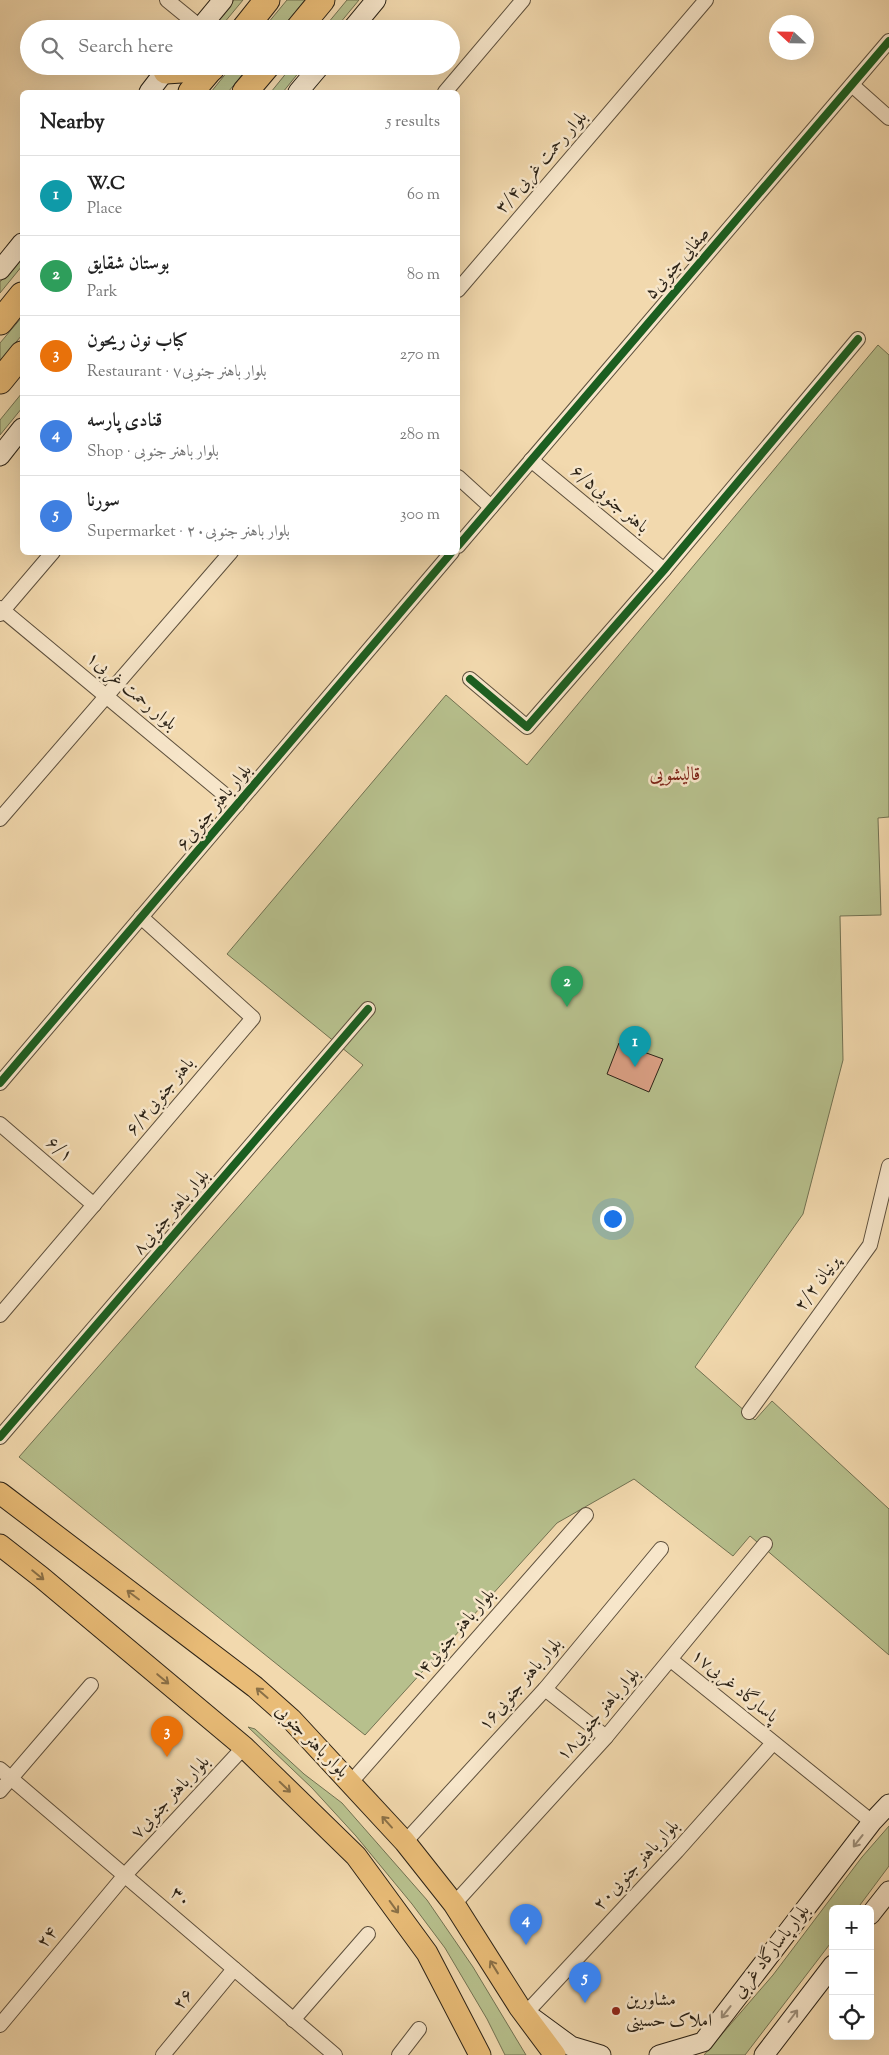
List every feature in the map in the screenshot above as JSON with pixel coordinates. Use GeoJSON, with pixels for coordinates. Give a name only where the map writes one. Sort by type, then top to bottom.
{"type":"FeatureCollection","features":[{"type":"Feature","properties":{"kind":"highway"},"geometry":{"type":"LineString","coordinates":[[251,20],[267,0]]}},
{"type":"Feature","properties":{"kind":"highway"},"geometry":{"type":"LineString","coordinates":[[305,20],[322,0]]}},
{"type":"Feature","properties":{"kind":"highway"},"geometry":{"type":"LineString","coordinates":[[193,90],[205,75]]}},
{"type":"Feature","properties":{"kind":"highway"},"geometry":{"type":"LineString","coordinates":[[0,322],[20,297]]}},
{"type":"Feature","properties":{"kind":"highway"},"geometry":{"type":"LineString","coordinates":[[0,381],[20,356]]}},
{"type":"Feature","properties":{"kind":"main road"},"geometry":{"type":"LineString","coordinates":[[206,20],[223,0]]}},
{"type":"Feature","properties":{"kind":"main road"},"geometry":{"type":"LineString","coordinates":[[359,20],[376,0]]}},
{"type":"Feature","properties":{"kind":"main road"},"geometry":{"type":"LineString","coordinates":[[151,90],[163,75]]}},
{"type":"Feature","properties":{"kind":"main road"},"geometry":{"type":"LineString","coordinates":[[300,90],[312,75]]}},
{"type":"Feature","properties":{"kind":"main road"},"geometry":{"type":"LineString","coordinates":[[0,270],[20,245]]}},
{"type":"Feature","properties":{"kind":"main road"},"geometry":{"type":"LineString","coordinates":[[0,456],[20,431]]}},
{"type":"Feature","properties":{"kind":"main road","name":"بلوار باهنر جنوبی"},"geometry":{"type":"LineString","coordinates":[[0,1493],[255,1687],[291,1719],[405,1842],[454,1904],[523,2011],[555,2055]]}},
{"type":"Feature","properties":{"kind":"main road"},"geometry":{"type":"LineString","coordinates":[[0,1545],[244,1747],[356,1856],[428,1953],[480,2055]]}},
{"type":"Feature","properties":{"kind":"main road","name":"بلوار پاسارگاد غربی"},"geometry":{"type":"LineString","coordinates":[[659,2055],[703,2042],[872,1822],[889,1804]]}},
{"type":"Feature","properties":{"kind":"main road"},"geometry":{"type":"LineString","coordinates":[[874,1911],[889,1891]]}},
{"type":"Feature","properties":{"kind":"main road"},"geometry":{"type":"LineString","coordinates":[[764,2055],[829,1970]]}},
{"type":"Feature","properties":{"kind":"main road"},"geometry":{"type":"LineString","coordinates":[[523,2011],[571,2046],[600,2055]]}},
{"type":"Feature","properties":{"kind":"street"},"geometry":{"type":"LineString","coordinates":[[167,0],[190,20]]}},
{"type":"Feature","properties":{"kind":"street"},"geometry":{"type":"LineString","coordinates":[[460,75],[524,0]]}},
{"type":"Feature","properties":{"kind":"street","name":"بلوار رحمت غربی۳/۴"},"geometry":{"type":"LineString","coordinates":[[460,288],[706,0]]}},
{"type":"Feature","properties":{"kind":"street","name":"صفایی جنوبی۵"},"geometry":{"type":"LineString","coordinates":[[491,508],[889,41]]}},
{"type":"Feature","properties":{"kind":"street"},"geometry":{"type":"LineString","coordinates":[[447,90],[460,75]]}},
{"type":"Feature","properties":{"kind":"street"},"geometry":{"type":"LineString","coordinates":[[852,84],[889,118]]}},
{"type":"Feature","properties":{"kind":"street"},"geometry":{"type":"LineString","coordinates":[[470,679],[527,727],[664,570],[858,340]]}},
{"type":"Feature","properties":{"kind":"street","name":"باهنر جنوبی۶/۵"},"geometry":{"type":"LineString","coordinates":[[531,460],[664,570]]}},
{"type":"Feature","properties":{"kind":"street"},"geometry":{"type":"LineString","coordinates":[[460,479],[491,508],[460,544]]}},
{"type":"Feature","properties":{"kind":"street"},"geometry":{"type":"LineString","coordinates":[[1,611],[50,555]]}},
{"type":"Feature","properties":{"kind":"street"},"geometry":{"type":"LineString","coordinates":[[0,819],[227,555]]}},
{"type":"Feature","properties":{"kind":"street","name":"بلوار باهنر جنوبی۶"},"geometry":{"type":"LineString","coordinates":[[0,1083],[449,555]]}},
{"type":"Feature","properties":{"kind":"street","name":"بلوار رحمت غربی۱"},"geometry":{"type":"LineString","coordinates":[[1,611],[237,805]]}},
{"type":"Feature","properties":{"kind":"street","name":"۶/۳باهنر جنوبی"},"geometry":{"type":"LineString","coordinates":[[0,1315],[253,1018],[141,917]]}},
{"type":"Feature","properties":{"kind":"street","name":"۸بلوار باهنر جنوبی"},"geometry":{"type":"LineString","coordinates":[[0,1437],[368,1009]]}},
{"type":"Feature","properties":{"kind":"street","name":"۶/۱"},"geometry":{"type":"LineString","coordinates":[[0,1124],[94,1205]]}},
{"type":"Feature","properties":{"kind":"street","name":"پرنیان ۲/۲"},"geometry":{"type":"LineString","coordinates":[[749,1412],[870,1244],[889,1166]]}},
{"type":"Feature","properties":{"kind":"street","name":"بلوار باهنر جنوبی۱۴"},"geometry":{"type":"LineString","coordinates":[[351,1782],[586,1515]]}},
{"type":"Feature","properties":{"kind":"street","name":"۱۸بلوار باهنر جنوبی"},"geometry":{"type":"LineString","coordinates":[[454,1904],[606,1737],[765,1544]]}},
{"type":"Feature","properties":{"kind":"street","name":"بلوار باهنر جنوبی۱۶"},"geometry":{"type":"LineString","coordinates":[[405,1842],[544,1689],[661,1550]]}},
{"type":"Feature","properties":{"kind":"street","name":"۱۷پاسارگاد غربی"},"geometry":{"type":"LineString","coordinates":[[671,1660],[872,1822]]}},
{"type":"Feature","properties":{"kind":"street"},"geometry":{"type":"LineString","coordinates":[[0,1791],[5,1773],[91,1685]]}},
{"type":"Feature","properties":{"kind":"street"},"geometry":{"type":"LineString","coordinates":[[544,1689],[606,1737]]}},
{"type":"Feature","properties":{"kind":"street","name":"بلوار باهنر جنوبی۲۰"},"geometry":{"type":"LineString","coordinates":[[523,2011],[677,1851],[773,1743]]}},
{"type":"Feature","properties":{"kind":"street","name":"بلوار باهنر جنوبی۷"},"geometry":{"type":"LineString","coordinates":[[125,1875],[244,1747]]}},
{"type":"Feature","properties":{"kind":"street","name":"۳۰"},"geometry":{"type":"LineString","coordinates":[[5,1773],[335,2055]]}},
{"type":"Feature","properties":{"kind":"street","name":"۲۴"},"geometry":{"type":"LineString","coordinates":[[0,2025],[125,1875]]}},
{"type":"Feature","properties":{"kind":"street"},"geometry":{"type":"LineString","coordinates":[[294,2020],[368,1934]]}},
{"type":"Feature","properties":{"kind":"street","name":"۲۶"},"geometry":{"type":"LineString","coordinates":[[163,2055],[234,1969]]}},
{"type":"Feature","properties":{"kind":"street"},"geometry":{"type":"LineString","coordinates":[[399,2055],[418,2030]]}},
{"type":"Feature","properties":{"kind":"green space"},"geometry":{"type":"Polygon","coordinates":[[[234,0],[243,0],[226,20],[218,20],[234,0]]]}},
{"type":"Feature","properties":{"kind":"green space"},"geometry":{"type":"Polygon","coordinates":[[[287,0],[305,0],[288,20],[270,20],[287,0]]]}},
{"type":"Feature","properties":{"kind":"green space"},"geometry":{"type":"Polygon","coordinates":[[[347,0],[359,0],[342,20],[330,20],[347,0]]]}},
{"type":"Feature","properties":{"kind":"green space"},"geometry":{"type":"Polygon","coordinates":[[[225,75],[242,75],[230,90],[213,90],[225,75]]]}},
{"type":"Feature","properties":{"kind":"green space"},"geometry":{"type":"Polygon","coordinates":[[[285,75],[297,75],[285,90],[273,90],[285,75]]]}},
{"type":"Feature","properties":{"kind":"green space"},"geometry":{"type":"Polygon","coordinates":[[[20,257],[20,268],[0,293],[0,282],[20,257]]]}},
{"type":"Feature","properties":{"kind":"green space"},"geometry":{"type":"Polygon","coordinates":[[[20,319],[20,337],[0,361],[0,343],[20,319]]]}},
{"type":"Feature","properties":{"kind":"green space"},"geometry":{"type":"Polygon","coordinates":[[[878,345],[889,355],[889,817],[878,818],[881,915],[840,916],[843,1060],[803,1214],[695,1367],[755,1420],[772,1401],[889,1509],[889,1655],[750,1536],[733,1556],[634,1479],[557,1523],[365,1735],[19,1457],[363,1065],[227,954],[446,695],[527,765],[878,345]]]}},
{"type":"Feature","properties":{"kind":"green space"},"geometry":{"type":"Polygon","coordinates":[[[20,395],[20,410],[0,435],[0,420],[20,395]]]}},
{"type":"Feature","properties":{"kind":"green space"},"geometry":{"type":"Polygon","coordinates":[[[248,1727],[255,1729],[304,1774],[342,1803],[427,1900],[473,1967],[526,2055],[505,2055],[487,2019],[445,1948],[412,1904],[356,1836],[312,1788],[248,1727]]]}},
{"type":"Feature","properties":{"kind":"green space"},"geometry":{"type":"Polygon","coordinates":[[[889,1826],[889,1866],[860,1905],[829,1905],[829,1945],[745,2055],[704,2055],[773,1975],[862,1857],[889,1826]]]}},
{"type":"Feature","properties":{"kind":"building"},"geometry":{"type":"Polygon","coordinates":[[[619,1043],[663,1059],[649,1092],[607,1074],[619,1043]]]}},
{"type":"Feature","properties":{"kind":"cycle path"},"geometry":{"type":"LineString","coordinates":[[460,544],[889,41]]}},
{"type":"Feature","properties":{"kind":"cycle path"},"geometry":{"type":"LineString","coordinates":[[470,679],[527,727],[664,570],[858,339]]}},
{"type":"Feature","properties":{"kind":"cycle path"},"geometry":{"type":"LineString","coordinates":[[0,1083],[449,555]]}},
{"type":"Feature","properties":{"kind":"cycle path"},"geometry":{"type":"LineString","coordinates":[[0,1437],[368,1009]]}},
{"type":"Feature","properties":{"kind":"place","name":"بوستان شقایق"},"geometry":{"type":"Point","coordinates":[567,1007]}},
{"type":"Feature","properties":{"kind":"place","name":"W.C"},"geometry":{"type":"Point","coordinates":[635,1067]}},
{"type":"Feature","properties":{"kind":"place","name":"کباب نون ریحون"},"geometry":{"type":"Point","coordinates":[167,1757]}},
{"type":"Feature","properties":{"kind":"place","name":"قنادی پارسه"},"geometry":{"type":"Point","coordinates":[526,1945]}},
{"type":"Feature","properties":{"kind":"place","name":"سورنا"},"geometry":{"type":"Point","coordinates":[585,2003]}},
{"type":"Feature","properties":{"kind":"place","name":"مشاورین املاک حسینی"},"geometry":{"type":"Point","coordinates":[616,2011]}},
{"type":"Feature","properties":{"kind":"district","name":"قالیشویی"},"geometry":{"type":"Point","coordinates":[675,775]}}]}
